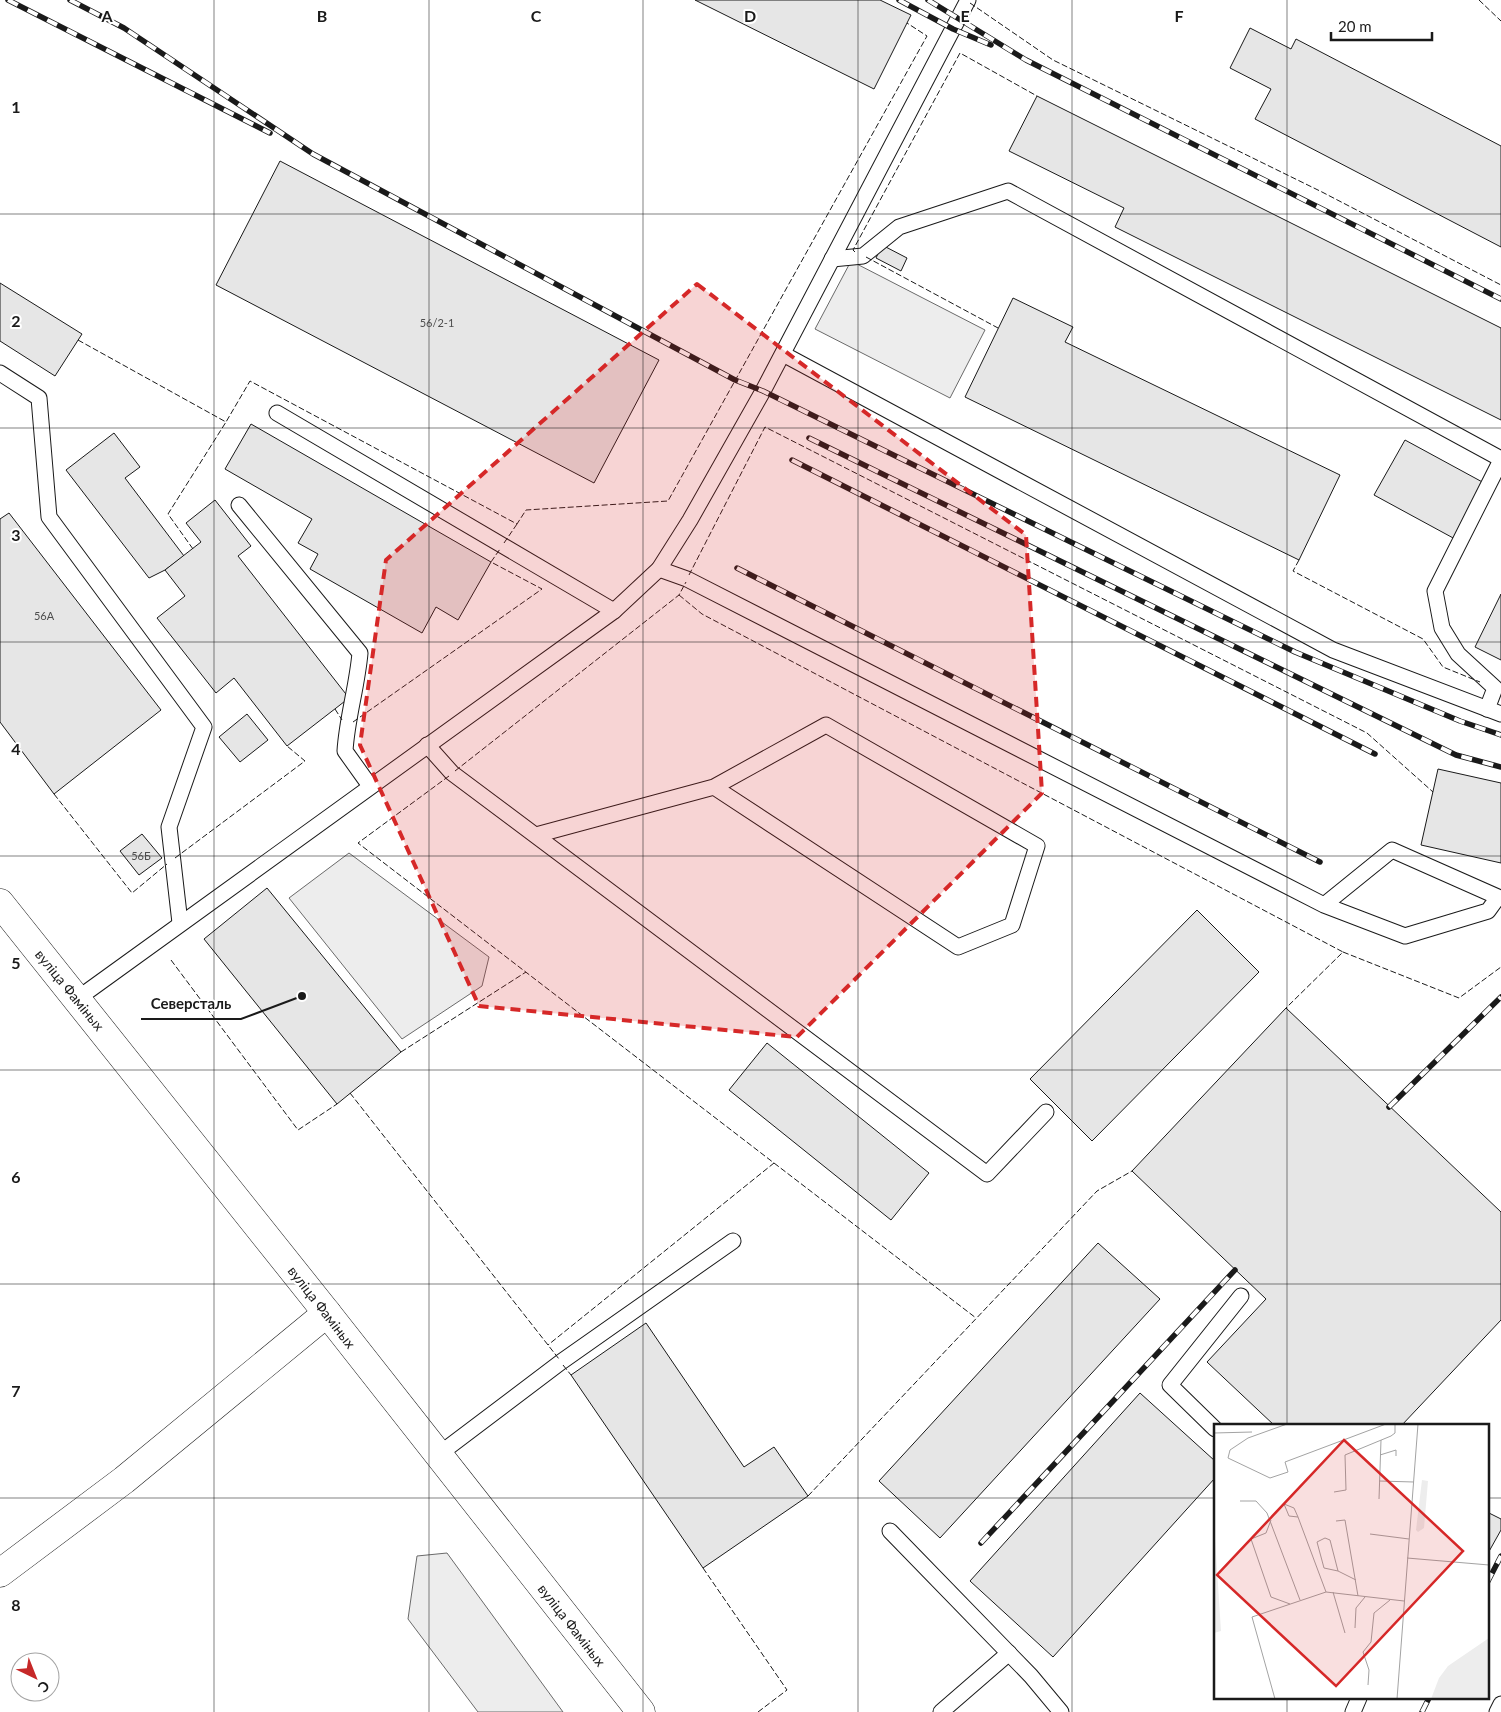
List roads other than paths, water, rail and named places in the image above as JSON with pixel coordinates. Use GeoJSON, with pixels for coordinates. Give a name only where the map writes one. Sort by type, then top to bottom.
{"type":"FeatureCollection","features":[{"type":"Feature","properties":{"kind":"main road","name":"вуліца Фаміных"},"geometry":{"type":"LineString","coordinates":[[0,903],[327,1312],[641,1712]]}},
{"type":"Feature","properties":{"kind":"main road"},"geometry":{"type":"LineString","coordinates":[[0,1573],[124,1480],[327,1312]]}},
{"type":"Feature","properties":{"kind":"lane"},"geometry":{"type":"LineString","coordinates":[[77,999],[614,611],[659,569],[695,512],[783,354],[968,0]]}},
{"type":"Feature","properties":{"kind":"lane"},"geometry":{"type":"LineString","coordinates":[[832,259],[863,256],[899,227],[1008,191],[1501,460],[1435,591],[1442,628],[1458,654],[1495,688],[1487,709]]}},
{"type":"Feature","properties":{"kind":"lane"},"geometry":{"type":"LineString","coordinates":[[783,354],[1333,650],[1501,714]]}},
{"type":"Feature","properties":{"kind":"lane"},"geometry":{"type":"LineString","coordinates":[[0,373],[39,398],[49,517],[204,727],[169,827],[180,923]]}},
{"type":"Feature","properties":{"kind":"lane"},"geometry":{"type":"LineString","coordinates":[[277,413],[614,611]]}},
{"type":"Feature","properties":{"kind":"lane"},"geometry":{"type":"LineString","coordinates":[[239,505],[360,653],[358,678],[346,726],[345,751],[370,786]]}},
{"type":"Feature","properties":{"kind":"lane"},"geometry":{"type":"LineString","coordinates":[[659,569],[687,579],[1324,905],[1405,936],[1488,912],[1498,897],[1392,850],[1324,905]]}},
{"type":"Feature","properties":{"kind":"lane"},"geometry":{"type":"LineString","coordinates":[[536,835],[714,788],[826,725],[1037,846],[1012,925],[958,947],[714,788]]}},
{"type":"Feature","properties":{"kind":"lane"},"geometry":{"type":"LineString","coordinates":[[427,746],[452,773],[987,1174],[1046,1112]]}},
{"type":"Feature","properties":{"kind":"lane"},"geometry":{"type":"LineString","coordinates":[[438,1455],[561,1362],[733,1241]]}},
{"type":"Feature","properties":{"kind":"lane"},"geometry":{"type":"LineString","coordinates":[[1214,1428],[1170,1385],[1241,1296]]}},
{"type":"Feature","properties":{"kind":"lane"},"geometry":{"type":"LineString","coordinates":[[890,1530],[1031,1676],[1061,1712]]}},
{"type":"Feature","properties":{"kind":"lane"},"geometry":{"type":"LineString","coordinates":[[941,1712],[1009,1653]]}},
{"type":"Feature","properties":{"kind":"lane"},"geometry":{"type":"LineString","coordinates":[[1353,1712],[1359,1700]]}},
{"type":"Feature","properties":{"kind":"lane"},"geometry":{"type":"LineString","coordinates":[[1497,1712],[1501,1704]]}},
{"type":"Feature","properties":{"kind":"railway"},"geometry":{"type":"LineString","coordinates":[[8,0],[270,133]]}},
{"type":"Feature","properties":{"kind":"railway"},"geometry":{"type":"LineString","coordinates":[[70,0],[124,28],[313,154],[735,380],[763,391],[1295,652],[1460,721],[1501,735]]}},
{"type":"Feature","properties":{"kind":"railway"},"geometry":{"type":"LineString","coordinates":[[899,0],[953,29],[991,45]]}},
{"type":"Feature","properties":{"kind":"railway"},"geometry":{"type":"LineString","coordinates":[[928,0],[1026,60],[1501,299]]}},
{"type":"Feature","properties":{"kind":"railway"},"geometry":{"type":"LineString","coordinates":[[809,438],[1456,755],[1501,767]]}},
{"type":"Feature","properties":{"kind":"railway"},"geometry":{"type":"LineString","coordinates":[[792,460],[1375,754]]}},
{"type":"Feature","properties":{"kind":"railway"},"geometry":{"type":"LineString","coordinates":[[737,568],[1320,862]]}},
{"type":"Feature","properties":{"kind":"railway"},"geometry":{"type":"LineString","coordinates":[[1389,1107],[1501,997]]}},
{"type":"Feature","properties":{"kind":"railway"},"geometry":{"type":"LineString","coordinates":[[981,1543],[1235,1270]]}},
{"type":"Feature","properties":{"kind":"railway"},"geometry":{"type":"LineString","coordinates":[[1488,1581],[1501,1556]]}},
{"type":"Feature","properties":{"kind":"railway"},"geometry":{"type":"LineString","coordinates":[[1422,1712],[1428,1700]]}},
{"type":"Feature","properties":{"kind":"place","name":"Северсталь"},"geometry":{"type":"Point","coordinates":[302,996]}}]}
